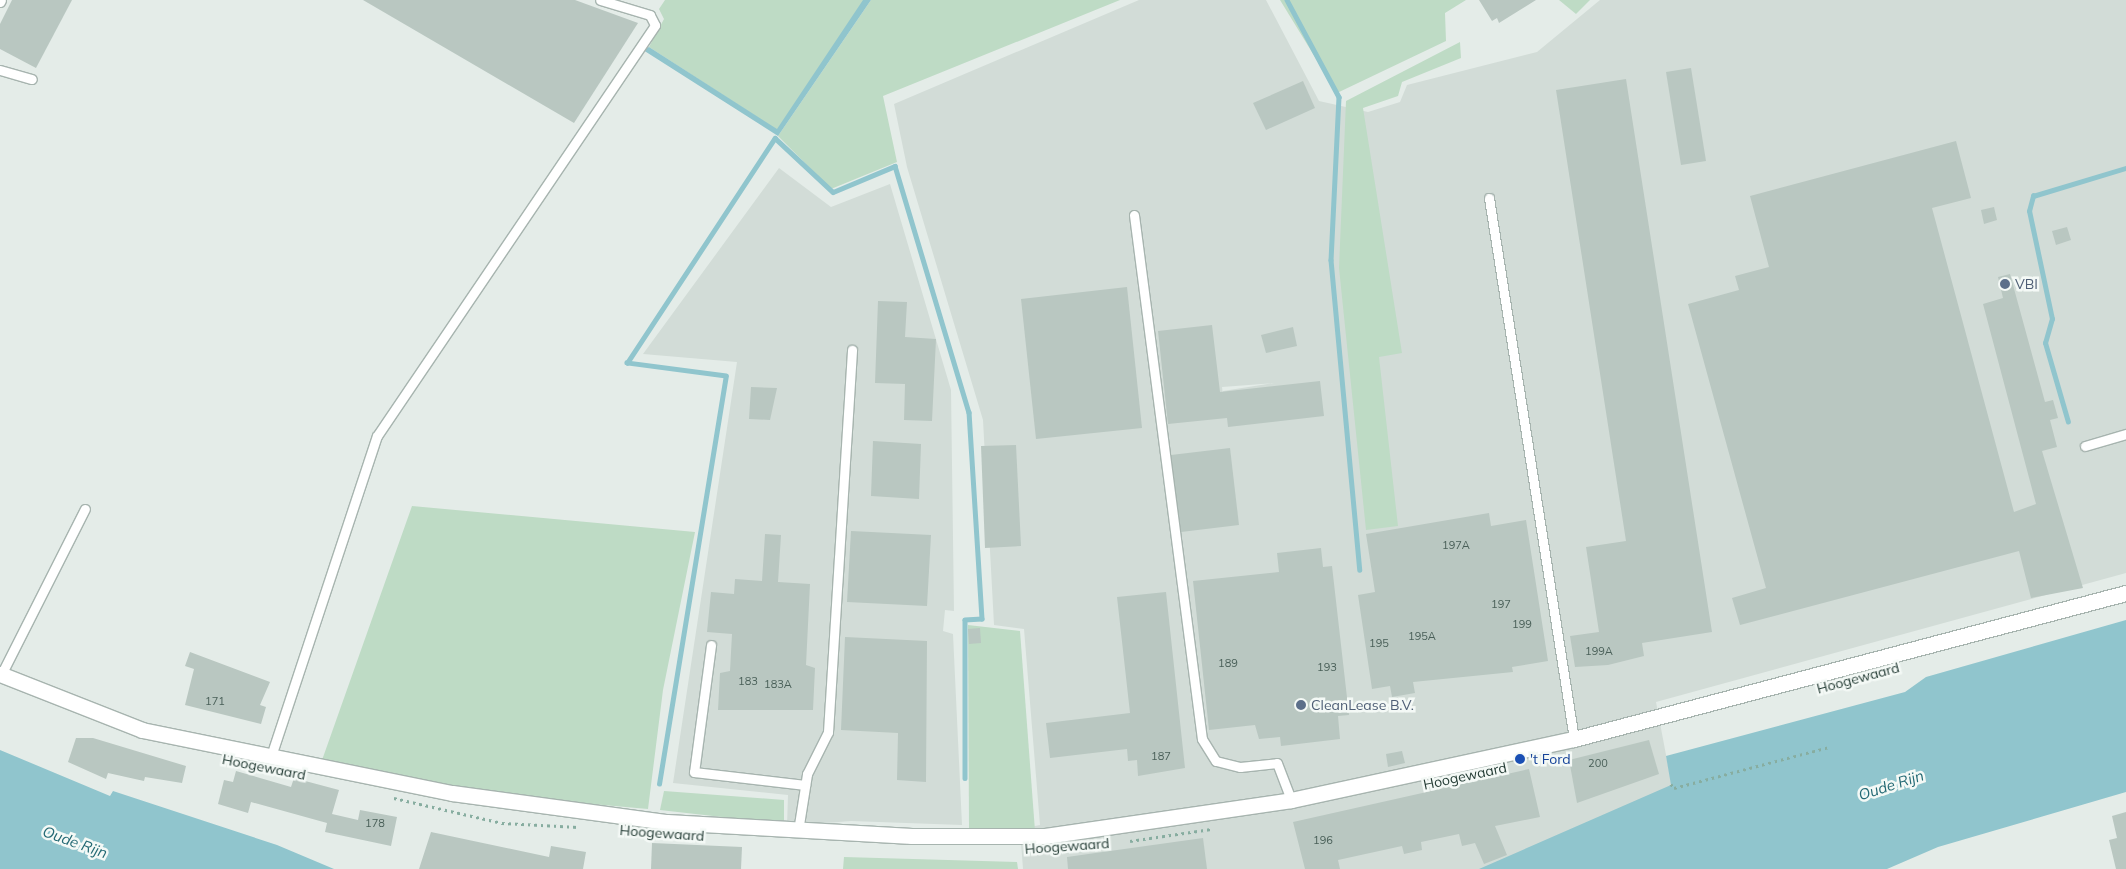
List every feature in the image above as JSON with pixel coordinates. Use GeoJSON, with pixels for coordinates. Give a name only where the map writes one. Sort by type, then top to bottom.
{"type":"FeatureCollection","features":[{"type":"Feature","properties":{"kind":"street","name":"Hoogewaard"},"geometry":{"type":"LineString","coordinates":[[1,674],[142,730],[544,808],[798,831],[912,836],[1067,835],[1291,800],[1574,739],[2126,593]]}},
{"type":"Feature","properties":{"kind":"lane"},"geometry":{"type":"LineString","coordinates":[[271,756],[377,436],[654,24],[650,15],[600,0]]}},
{"type":"Feature","properties":{"kind":"lane"},"geometry":{"type":"LineString","coordinates":[[0,70],[32,80]]}},
{"type":"Feature","properties":{"kind":"lane"},"geometry":{"type":"LineString","coordinates":[[1488,198],[1574,739]]}},
{"type":"Feature","properties":{"kind":"lane"},"geometry":{"type":"LineString","coordinates":[[1134,215],[1202,739],[1216,761],[1240,767],[1277,763],[1291,800]]}},
{"type":"Feature","properties":{"kind":"lane"},"geometry":{"type":"LineString","coordinates":[[798,831],[806,785],[828,732],[852,350]]}},
{"type":"Feature","properties":{"kind":"lane"},"geometry":{"type":"LineString","coordinates":[[2085,446],[2126,434]]}},
{"type":"Feature","properties":{"kind":"lane"},"geometry":{"type":"LineString","coordinates":[[1,674],[85,509]]}},
{"type":"Feature","properties":{"kind":"lane"},"geometry":{"type":"LineString","coordinates":[[711,645],[694,772],[806,785]]}},
{"type":"Feature","properties":{"kind":"path"},"geometry":{"type":"LineString","coordinates":[[1671,784],[1674,788],[1829,747]]}},
{"type":"Feature","properties":{"kind":"path"},"geometry":{"type":"LineString","coordinates":[[383,795],[502,823],[582,827]]}},
{"type":"Feature","properties":{"kind":"path","name":"Hoogewaard"},"geometry":{"type":"LineString","coordinates":[[1123,842],[1221,827]]}},
{"type":"Feature","properties":{"kind":"shaded area"},"geometry":{"type":"Polygon","coordinates":[[[1139,0],[1266,0],[1319,101],[1368,112],[1400,102],[1407,85],[1537,52],[1600,0],[2126,0],[2126,573],[1656,702],[1674,797],[1524,869],[1023,869],[1020,829],[1040,825],[1024,629],[994,625],[983,420],[907,167],[894,104],[1139,0]],[[1274,383],[1222,387],[1226,421],[1223,391],[1274,383]]]}},
{"type":"Feature","properties":{"kind":"shaded area"},"geometry":{"type":"Polygon","coordinates":[[[779,168],[831,207],[890,184],[951,390],[954,611],[945,610],[943,631],[953,634],[962,825],[851,821],[787,826],[788,795],[673,783],[737,362],[643,354],[779,168]]]}},
{"type":"Feature","properties":{"kind":"green space"},"geometry":{"type":"Polygon","coordinates":[[[665,0],[865,0],[777,130],[649,47],[664,19],[659,9],[665,0]]]}},
{"type":"Feature","properties":{"kind":"green space"},"geometry":{"type":"Polygon","coordinates":[[[871,0],[1120,0],[883,96],[897,162],[831,189],[778,136],[871,0]]]}},
{"type":"Feature","properties":{"kind":"green space"},"geometry":{"type":"Polygon","coordinates":[[[1280,0],[1466,0],[1445,13],[1446,41],[1337,93],[1280,0]]]}},
{"type":"Feature","properties":{"kind":"green space"},"geometry":{"type":"Polygon","coordinates":[[[1559,0],[1590,0],[1576,14],[1559,0]]]}},
{"type":"Feature","properties":{"kind":"green space"},"geometry":{"type":"Polygon","coordinates":[[[1460,42],[1461,58],[1402,82],[1398,96],[1363,108],[1402,353],[1379,357],[1398,526],[1366,530],[1339,268],[1346,101],[1460,42]]]}},
{"type":"Feature","properties":{"kind":"green space"},"geometry":{"type":"Polygon","coordinates":[[[412,506],[695,532],[663,690],[648,809],[447,791],[321,763],[412,506]]]}},
{"type":"Feature","properties":{"kind":"green space"},"geometry":{"type":"Polygon","coordinates":[[[968,625],[1020,631],[1035,831],[969,828],[968,625]]]}},
{"type":"Feature","properties":{"kind":"green space"},"geometry":{"type":"Polygon","coordinates":[[[664,791],[784,800],[784,824],[660,810],[664,791]]]}},
{"type":"Feature","properties":{"kind":"green space"},"geometry":{"type":"Polygon","coordinates":[[[844,857],[1017,862],[1018,869],[843,869],[844,857]]]}},
{"type":"Feature","properties":{"kind":"water"},"geometry":{"type":"Polygon","coordinates":[[[863,0],[871,0],[778,136],[643,50],[649,47],[777,129],[863,0]]]}},
{"type":"Feature","properties":{"kind":"water","name":"Oude Rijn"},"geometry":{"type":"Polygon","coordinates":[[[2126,620],[2126,792],[1938,847],[1887,869],[1479,869],[1671,785],[1666,756],[1905,692],[1926,677],[2126,620]]]}},
{"type":"Feature","properties":{"kind":"water","name":"Oude Rijn"},"geometry":{"type":"Polygon","coordinates":[[[0,750],[110,796],[113,791],[277,845],[334,869],[0,869],[0,750]]]}},
{"type":"Feature","properties":{"kind":"building"},"geometry":{"type":"Polygon","coordinates":[[[12,0],[72,0],[36,68],[0,49],[0,24],[12,0]]]}},
{"type":"Feature","properties":{"kind":"building"},"geometry":{"type":"Polygon","coordinates":[[[363,0],[575,0],[638,23],[574,123],[363,0]]]}},
{"type":"Feature","properties":{"kind":"building"},"geometry":{"type":"Polygon","coordinates":[[[1479,0],[1536,0],[1499,23],[1497,18],[1492,21],[1479,0]]]}},
{"type":"Feature","properties":{"kind":"building"},"geometry":{"type":"Polygon","coordinates":[[[1691,68],[1706,161],[1681,165],[1666,72],[1691,68]]]}},
{"type":"Feature","properties":{"kind":"building"},"geometry":{"type":"Polygon","coordinates":[[[1626,79],[1712,632],[1642,643],[1644,656],[1608,665],[1575,667],[1570,636],[1599,632],[1586,547],[1626,541],[1556,90],[1626,79]]]}},
{"type":"Feature","properties":{"kind":"building"},"geometry":{"type":"Polygon","coordinates":[[[1303,81],[1315,108],[1266,130],[1253,103],[1303,81]]]}},
{"type":"Feature","properties":{"kind":"building"},"geometry":{"type":"Polygon","coordinates":[[[1956,141],[1971,198],[1932,208],[2014,512],[2036,504],[1983,304],[2003,298],[1998,277],[2010,274],[2045,402],[2053,400],[2058,418],[2050,420],[2057,447],[2042,451],[2083,588],[2031,598],[2019,551],[1740,625],[1732,598],[1766,588],[1688,304],[1739,290],[1735,276],[1769,267],[1750,196],[1956,141]]]}},
{"type":"Feature","properties":{"kind":"building"},"geometry":{"type":"Polygon","coordinates":[[[1994,207],[1997,220],[1984,224],[1981,210],[1994,207]]]}},
{"type":"Feature","properties":{"kind":"building"},"geometry":{"type":"Polygon","coordinates":[[[2067,227],[2071,240],[2056,245],[2052,231],[2067,227]]]}},
{"type":"Feature","properties":{"kind":"building"},"geometry":{"type":"Polygon","coordinates":[[[1127,287],[1142,428],[1036,439],[1021,299],[1127,287]]]}},
{"type":"Feature","properties":{"kind":"building"},"geometry":{"type":"Polygon","coordinates":[[[878,301],[907,302],[905,337],[936,339],[932,421],[904,420],[905,384],[875,383],[878,301]]]}},
{"type":"Feature","properties":{"kind":"building"},"geometry":{"type":"Polygon","coordinates":[[[1212,325],[1220,392],[1320,381],[1324,416],[1228,427],[1227,418],[1168,424],[1158,331],[1212,325]]]}},
{"type":"Feature","properties":{"kind":"building"},"geometry":{"type":"Polygon","coordinates":[[[1293,327],[1297,346],[1266,353],[1261,335],[1293,327]]]}},
{"type":"Feature","properties":{"kind":"building"},"geometry":{"type":"Polygon","coordinates":[[[751,387],[777,388],[770,420],[749,419],[751,387]]]}},
{"type":"Feature","properties":{"kind":"building"},"geometry":{"type":"Polygon","coordinates":[[[873,441],[921,444],[919,499],[871,496],[873,441]]]}},
{"type":"Feature","properties":{"kind":"building"},"geometry":{"type":"Polygon","coordinates":[[[1016,445],[1021,546],[985,548],[981,446],[1016,445]]]}},
{"type":"Feature","properties":{"kind":"building"},"geometry":{"type":"Polygon","coordinates":[[[1230,448],[1239,525],[1181,532],[1171,455],[1230,448]]]}},
{"type":"Feature","properties":{"kind":"building"},"geometry":{"type":"Polygon","coordinates":[[[1489,513],[1491,526],[1526,520],[1548,661],[1512,667],[1513,672],[1413,682],[1415,693],[1392,697],[1390,686],[1372,689],[1358,595],[1375,592],[1366,534],[1489,513]]]}},
{"type":"Feature","properties":{"kind":"building"},"geometry":{"type":"Polygon","coordinates":[[[851,531],[931,535],[927,606],[847,602],[851,531]]]}},
{"type":"Feature","properties":{"kind":"building"},"geometry":{"type":"Polygon","coordinates":[[[765,534],[781,535],[778,582],[810,584],[806,665],[815,668],[813,710],[718,710],[720,673],[730,671],[732,634],[707,632],[711,592],[734,594],[735,579],[762,581],[765,534]]]}},
{"type":"Feature","properties":{"kind":"building"},"geometry":{"type":"Polygon","coordinates":[[[1321,548],[1323,567],[1332,566],[1349,715],[1338,716],[1340,739],[1281,746],[1280,737],[1259,739],[1255,725],[1209,730],[1193,581],[1279,572],[1277,553],[1321,548]]]}},
{"type":"Feature","properties":{"kind":"building"},"geometry":{"type":"Polygon","coordinates":[[[1166,592],[1185,768],[1138,776],[1137,760],[1128,761],[1127,749],[1050,758],[1046,723],[1130,713],[1117,597],[1166,592]]]}},
{"type":"Feature","properties":{"kind":"building"},"geometry":{"type":"Polygon","coordinates":[[[980,628],[981,643],[969,644],[968,629],[980,628]]]}},
{"type":"Feature","properties":{"kind":"building"},"geometry":{"type":"Polygon","coordinates":[[[845,637],[927,641],[926,782],[897,780],[898,733],[841,730],[845,637]]]}},
{"type":"Feature","properties":{"kind":"building"},"geometry":{"type":"Polygon","coordinates":[[[190,652],[270,682],[260,705],[266,707],[261,724],[185,705],[194,669],[185,666],[190,652]]]}},
{"type":"Feature","properties":{"kind":"building"},"geometry":{"type":"Polygon","coordinates":[[[76,738],[93,738],[186,766],[182,783],[145,777],[144,781],[108,773],[106,779],[68,762],[76,738]]]}},
{"type":"Feature","properties":{"kind":"building"},"geometry":{"type":"Polygon","coordinates":[[[1649,740],[1659,774],[1577,803],[1569,760],[1649,740]]]}},
{"type":"Feature","properties":{"kind":"building"},"geometry":{"type":"Polygon","coordinates":[[[1402,751],[1405,763],[1388,767],[1386,754],[1402,751]]]}},
{"type":"Feature","properties":{"kind":"building"},"geometry":{"type":"Polygon","coordinates":[[[1529,769],[1540,817],[1495,826],[1507,855],[1484,864],[1475,843],[1462,846],[1459,834],[1421,842],[1422,850],[1404,854],[1402,846],[1338,860],[1340,869],[1305,869],[1293,822],[1529,769]]]}},
{"type":"Feature","properties":{"kind":"building"},"geometry":{"type":"Polygon","coordinates":[[[236,771],[291,787],[294,778],[339,790],[332,814],[358,820],[360,810],[397,817],[391,846],[325,832],[327,823],[251,802],[248,813],[218,804],[224,780],[233,782],[236,771]]]}},
{"type":"Feature","properties":{"kind":"building"},"geometry":{"type":"Polygon","coordinates":[[[2126,812],[2126,869],[2116,869],[2109,840],[2117,838],[2112,816],[2126,812]]]}},
{"type":"Feature","properties":{"kind":"building"},"geometry":{"type":"Polygon","coordinates":[[[431,832],[549,857],[551,846],[586,852],[583,869],[419,869],[431,832]]]}},
{"type":"Feature","properties":{"kind":"building"},"geometry":{"type":"Polygon","coordinates":[[[1203,838],[1207,869],[1068,869],[1067,857],[1203,838]]]}},
{"type":"Feature","properties":{"kind":"building"},"geometry":{"type":"Polygon","coordinates":[[[652,843],[742,847],[741,869],[651,869],[652,843]]]}},
{"type":"Feature","properties":{"kind":"waterway"},"geometry":{"type":"LineString","coordinates":[[1287,0],[1339,97],[1331,260],[1360,570]]}},
{"type":"Feature","properties":{"kind":"waterway"},"geometry":{"type":"LineString","coordinates":[[659,784],[726,376],[627,363],[775,138],[833,192],[895,166],[969,412],[982,619],[965,620],[965,778]]}},
{"type":"Feature","properties":{"kind":"waterway"},"geometry":{"type":"LineString","coordinates":[[2068,422],[2045,343],[2052,319],[2029,211],[2033,196],[2126,168]]}},
{"type":"Feature","properties":{"kind":"place","name":"VBI"},"geometry":{"type":"Point","coordinates":[2005,284]}},
{"type":"Feature","properties":{"kind":"place","name":"CleanLease B.V."},"geometry":{"type":"Point","coordinates":[1301,705]}},
{"type":"Feature","properties":{"kind":"place","name":"'t Ford"},"geometry":{"type":"Point","coordinates":[1520,759]}}]}
